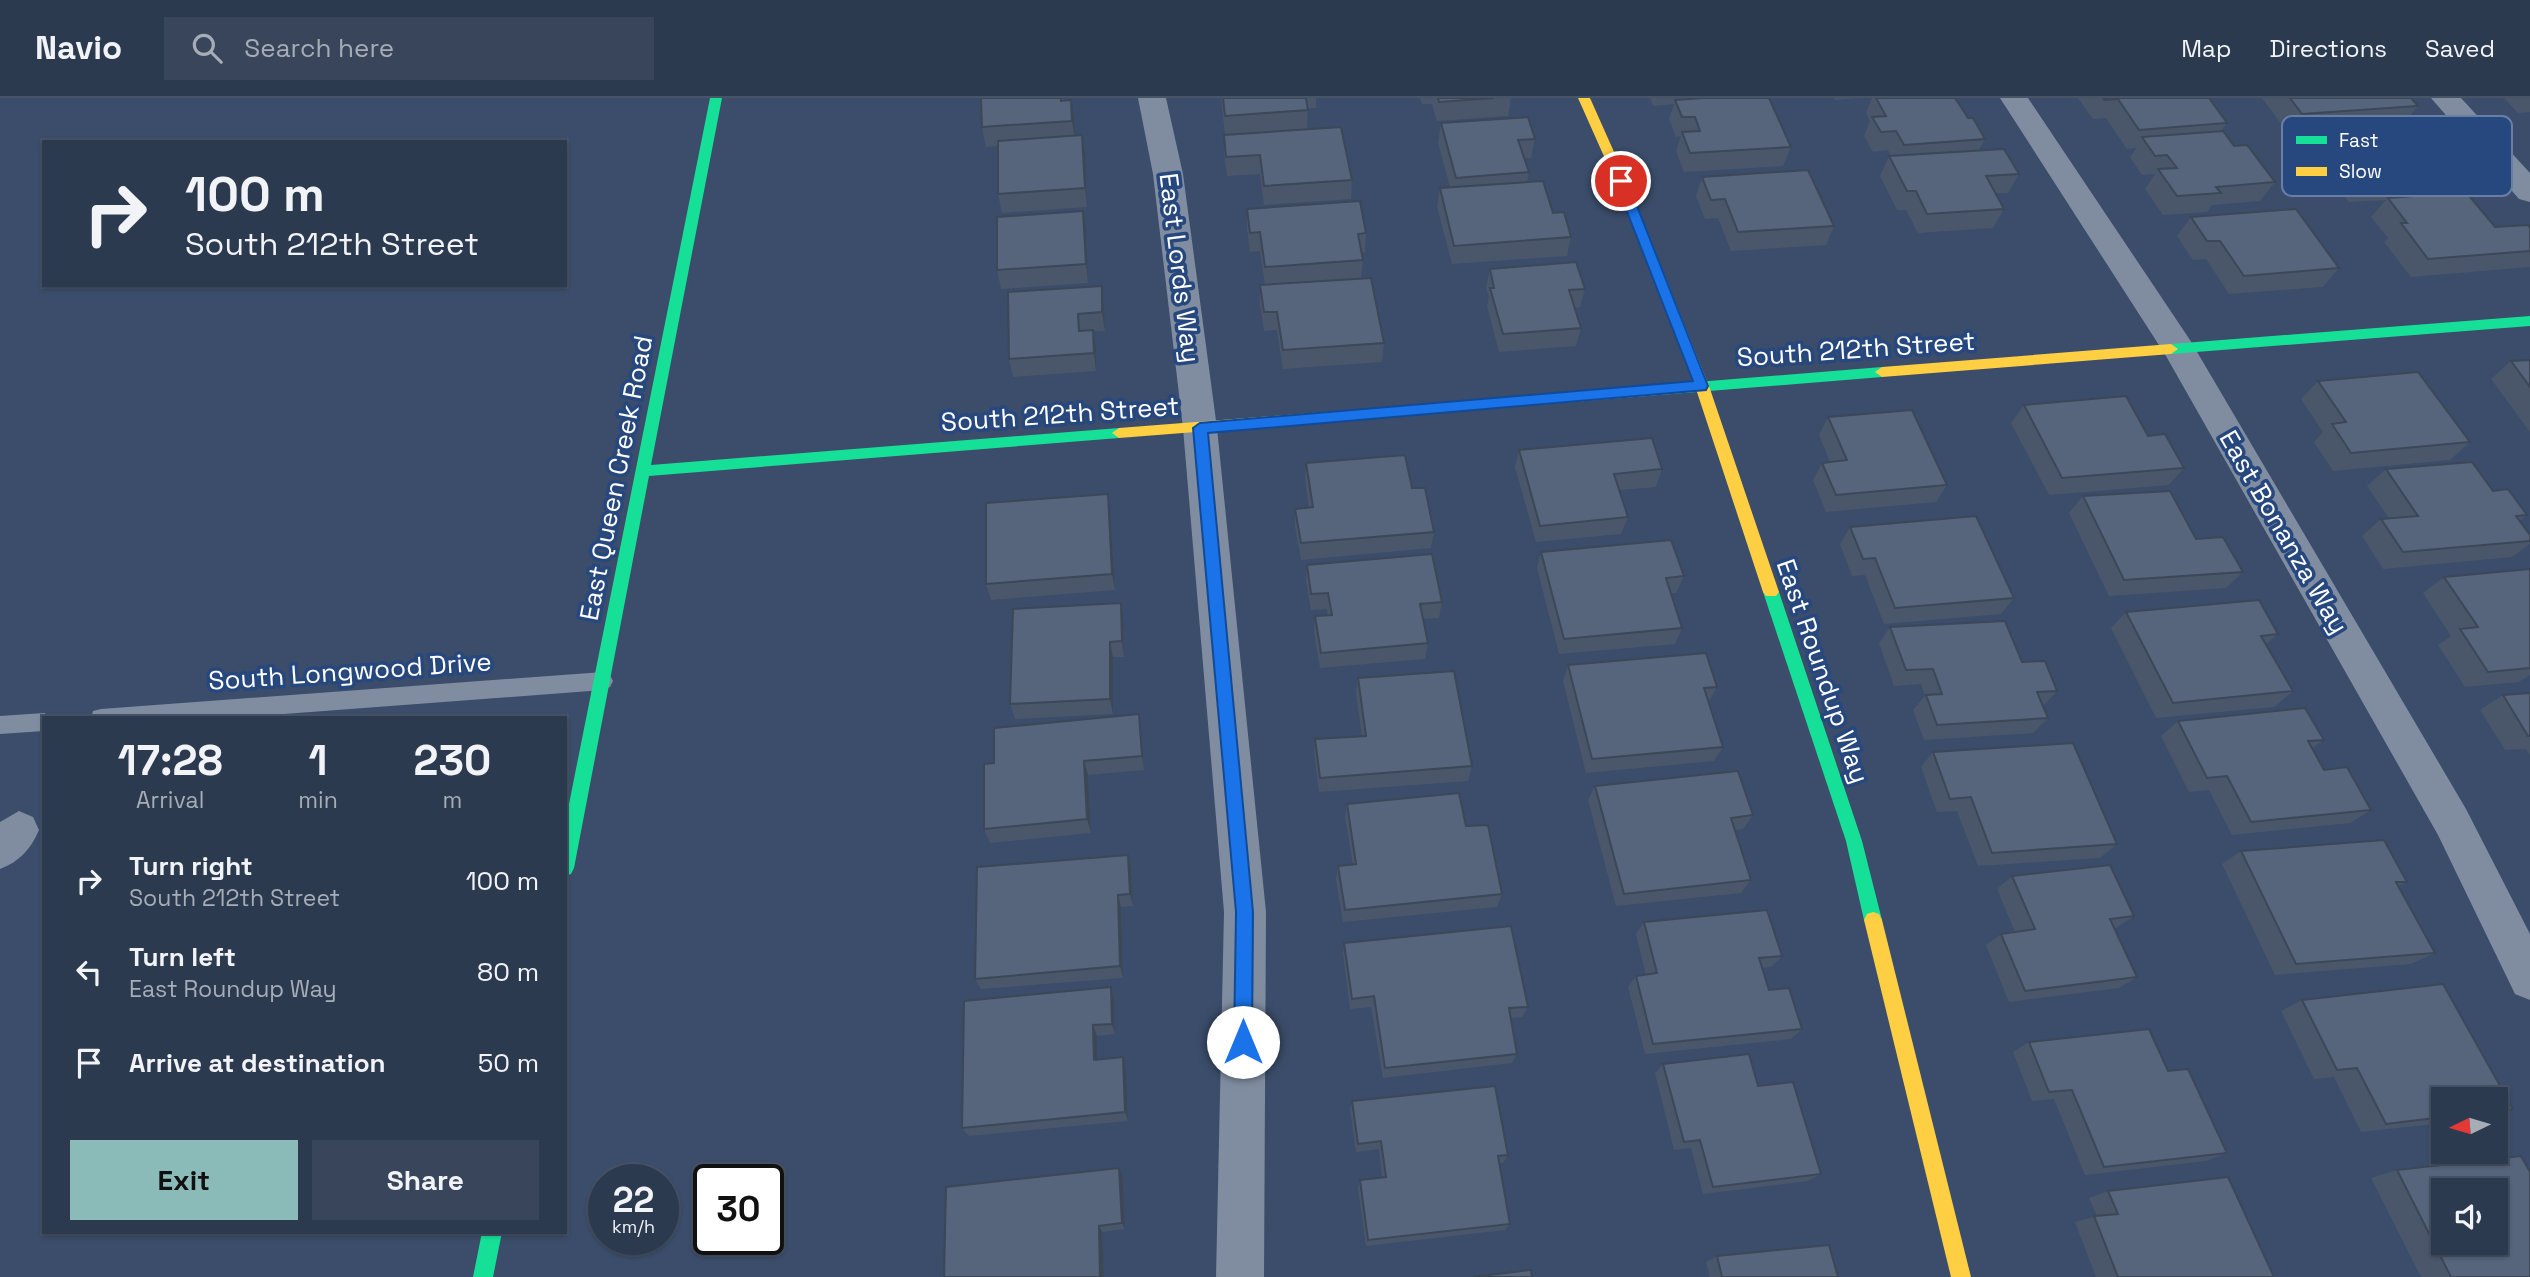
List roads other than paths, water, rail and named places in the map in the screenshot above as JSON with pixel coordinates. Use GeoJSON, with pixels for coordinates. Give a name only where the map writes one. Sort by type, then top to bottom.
{"type":"FeatureCollection","features":[{"type":"Feature","properties":{"kind":"street","name":"East Queen Creek Road"},"geometry":{"type":"LineString","coordinates":[[567,858],[716,98]]}},
{"type":"Feature","properties":{"kind":"street","name":"East Lords Way"},"geometry":{"type":"LineString","coordinates":[[1152,98],[1168,174],[1200,428],[1245,912],[1240,1277]]}},
{"type":"Feature","properties":{"kind":"street","name":"East Roundup Way"},"geometry":{"type":"LineString","coordinates":[[1584,98],[1621,181],[1702,386],[1854,841],[1961,1277]]}},
{"type":"Feature","properties":{"kind":"street","name":"East Bonanza Way"},"geometry":{"type":"LineString","coordinates":[[2014,98],[2178,348],[2452,822],[2530,979]]}},
{"type":"Feature","properties":{"kind":"street"},"geometry":{"type":"LineString","coordinates":[[2445,98],[2461,116]]}},
{"type":"Feature","properties":{"kind":"street"},"geometry":{"type":"LineString","coordinates":[[2512,172],[2530,192]]}},
{"type":"Feature","properties":{"kind":"street","name":"South 212th Street"},"geometry":{"type":"LineString","coordinates":[[641,471],[2530,321]]}},
{"type":"Feature","properties":{"kind":"street"},"geometry":{"type":"LineString","coordinates":[[483,1277],[492,1234]]}},
{"type":"Feature","properties":{"kind":"lane","name":"South Longwood Drive"},"geometry":{"type":"LineString","coordinates":[[128,716],[603,681]]}},
{"type":"Feature","properties":{"kind":"lane"},"geometry":{"type":"LineString","coordinates":[[0,725],[42,722]]}}]}
